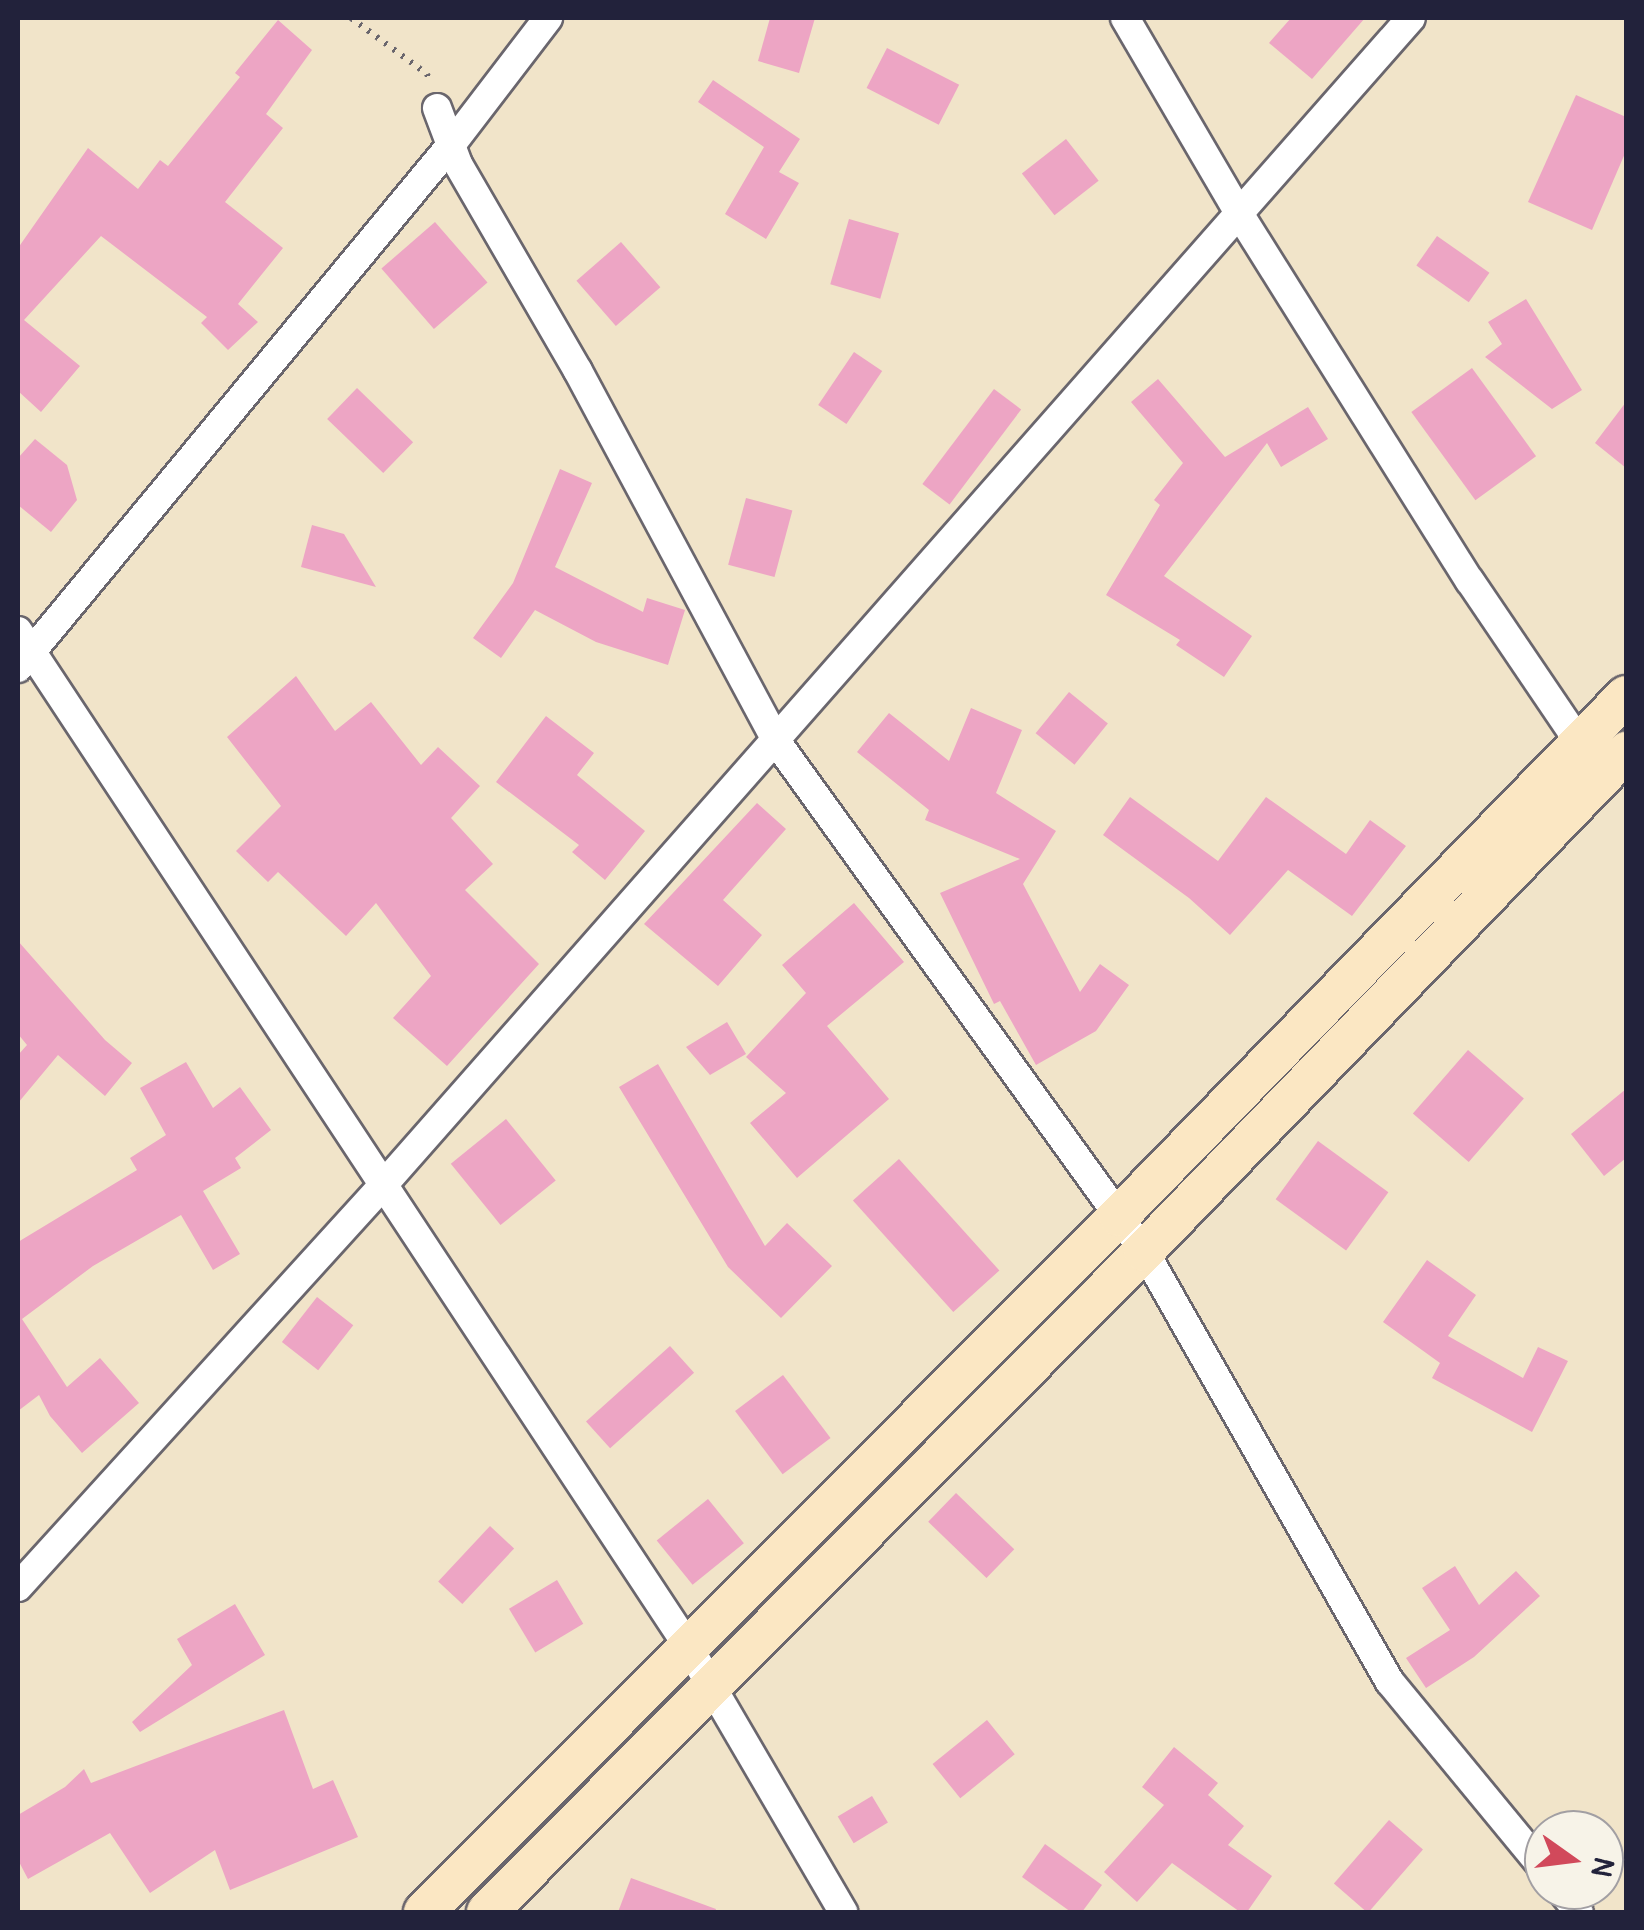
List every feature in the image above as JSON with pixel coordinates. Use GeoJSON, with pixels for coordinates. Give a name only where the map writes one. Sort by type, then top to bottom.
{"type":"FeatureCollection","features":[{"type":"Feature","properties":{"kind":"main road"},"geometry":{"type":"LineString","coordinates":[[424,1912],[1120,1216],[1626,696]]}},
{"type":"Feature","properties":{"kind":"main road"},"geometry":{"type":"LineString","coordinates":[[487,1912],[1144,1251],[1614,766]]}},
{"type":"Feature","properties":{"kind":"street"},"geometry":{"type":"LineString","coordinates":[[548,18],[450,145],[22,649],[385,1183],[688,1648],[844,1912]]}},
{"type":"Feature","properties":{"kind":"street"},"geometry":{"type":"LineString","coordinates":[[1124,18],[1240,215],[1470,581],[1580,742],[1614,766]]}},
{"type":"Feature","properties":{"kind":"street"},"geometry":{"type":"LineString","coordinates":[[18,1587],[385,1183],[1412,18]]}},
{"type":"Feature","properties":{"kind":"street"},"geometry":{"type":"LineString","coordinates":[[437,108],[450,145],[776,741],[1144,1251],[1390,1682],[1524,1846]]}},
{"type":"Feature","properties":{"kind":"path"},"geometry":{"type":"LineString","coordinates":[[351,18],[427,74],[437,108]]}},
{"type":"Feature","properties":{"kind":"building"},"geometry":{"type":"Polygon","coordinates":[[[770,18],[815,18],[799,73],[758,61],[770,18]]]}},
{"type":"Feature","properties":{"kind":"building"},"geometry":{"type":"Polygon","coordinates":[[[1291,18],[1365,18],[1312,79],[1269,43],[1291,18]]]}},
{"type":"Feature","properties":{"kind":"building"},"geometry":{"type":"Polygon","coordinates":[[[278,20],[312,50],[266,114],[283,128],[225,202],[283,248],[238,304],[258,322],[228,350],[201,323],[207,317],[101,236],[24,320],[80,366],[41,412],[18,391],[18,248],[88,148],[138,189],[160,160],[168,166],[240,77],[235,73],[278,20]]]}},
{"type":"Feature","properties":{"kind":"building"},"geometry":{"type":"Polygon","coordinates":[[[887,48],[959,85],[939,125],[867,88],[887,48]]]}},
{"type":"Feature","properties":{"kind":"building"},"geometry":{"type":"Polygon","coordinates":[[[713,80],[800,139],[779,172],[799,183],[766,239],[725,214],[764,147],[698,102],[713,80]]]}},
{"type":"Feature","properties":{"kind":"building"},"geometry":{"type":"Polygon","coordinates":[[[1576,95],[1626,117],[1626,151],[1592,230],[1528,202],[1576,95]]]}},
{"type":"Feature","properties":{"kind":"building"},"geometry":{"type":"Polygon","coordinates":[[[1066,139],[1099,181],[1055,215],[1022,173],[1066,139]]]}},
{"type":"Feature","properties":{"kind":"building"},"geometry":{"type":"Polygon","coordinates":[[[849,219],[899,233],[880,299],[830,284],[849,219]]]}},
{"type":"Feature","properties":{"kind":"building"},"geometry":{"type":"Polygon","coordinates":[[[435,222],[487,282],[434,329],[381,269],[435,222]]]}},
{"type":"Feature","properties":{"kind":"building"},"geometry":{"type":"Polygon","coordinates":[[[1437,236],[1489,273],[1469,302],[1416,265],[1437,236]]]}},
{"type":"Feature","properties":{"kind":"building"},"geometry":{"type":"Polygon","coordinates":[[[621,242],[660,287],[616,326],[576,281],[621,242]]]}},
{"type":"Feature","properties":{"kind":"building"},"geometry":{"type":"Polygon","coordinates":[[[1526,299],[1582,390],[1552,409],[1485,357],[1502,344],[1488,322],[1526,299]]]}},
{"type":"Feature","properties":{"kind":"building"},"geometry":{"type":"Polygon","coordinates":[[[854,352],[882,371],[846,424],[818,405],[854,352]]]}},
{"type":"Feature","properties":{"kind":"building"},"geometry":{"type":"Polygon","coordinates":[[[1472,368],[1536,456],[1475,500],[1411,412],[1472,368]]]}},
{"type":"Feature","properties":{"kind":"building"},"geometry":{"type":"Polygon","coordinates":[[[1158,379],[1225,457],[1308,407],[1328,439],[1281,467],[1267,443],[1164,576],[1252,636],[1224,677],[1176,645],[1180,640],[1106,595],[1160,505],[1154,500],[1183,463],[1131,402],[1158,379]]]}},
{"type":"Feature","properties":{"kind":"building"},"geometry":{"type":"Polygon","coordinates":[[[357,388],[413,442],[383,473],[327,419],[357,388]]]}},
{"type":"Feature","properties":{"kind":"building"},"geometry":{"type":"Polygon","coordinates":[[[994,389],[1021,409],[950,504],[922,484],[994,389]]]}},
{"type":"Feature","properties":{"kind":"building"},"geometry":{"type":"Polygon","coordinates":[[[1626,402],[1626,468],[1595,443],[1626,402]]]}},
{"type":"Feature","properties":{"kind":"building"},"geometry":{"type":"Polygon","coordinates":[[[35,439],[67,465],[77,500],[51,532],[18,505],[18,458],[35,439]]]}},
{"type":"Feature","properties":{"kind":"building"},"geometry":{"type":"Polygon","coordinates":[[[560,469],[592,483],[555,567],[643,612],[647,598],[685,610],[668,665],[596,642],[535,610],[501,658],[473,638],[513,583],[560,469]]]}},
{"type":"Feature","properties":{"kind":"building"},"geometry":{"type":"Polygon","coordinates":[[[746,498],[792,510],[775,577],[728,565],[746,498]]]}},
{"type":"Feature","properties":{"kind":"building"},"geometry":{"type":"Polygon","coordinates":[[[312,525],[344,534],[376,587],[301,567],[312,525]]]}},
{"type":"Feature","properties":{"kind":"building"},"geometry":{"type":"Polygon","coordinates":[[[296,676],[335,731],[371,702],[421,765],[438,747],[480,786],[451,818],[493,864],[465,890],[539,964],[447,1066],[393,1018],[431,976],[376,903],[346,936],[278,872],[268,882],[236,851],[281,806],[227,737],[296,676]]]}},
{"type":"Feature","properties":{"kind":"building"},"geometry":{"type":"Polygon","coordinates":[[[1069,692],[1108,723],[1075,765],[1036,733],[1069,692]]]}},
{"type":"Feature","properties":{"kind":"building"},"geometry":{"type":"Polygon","coordinates":[[[971,708],[1022,730],[996,793],[1056,831],[1023,884],[1080,992],[1100,964],[1129,985],[1096,1031],[1036,1065],[1000,1001],[994,1004],[940,893],[1020,859],[925,820],[929,810],[857,752],[889,713],[949,761],[971,708]]]}},
{"type":"Feature","properties":{"kind":"building"},"geometry":{"type":"Polygon","coordinates":[[[546,716],[594,753],[577,775],[645,831],[605,880],[572,852],[579,845],[496,782],[546,716]]]}},
{"type":"Feature","properties":{"kind":"building"},"geometry":{"type":"Polygon","coordinates":[[[1130,797],[1218,861],[1266,797],[1346,854],[1370,820],[1406,846],[1352,916],[1288,870],[1230,935],[1189,898],[1103,835],[1130,797]]]}},
{"type":"Feature","properties":{"kind":"building"},"geometry":{"type":"Polygon","coordinates":[[[757,803],[786,829],[723,900],[762,935],[718,986],[644,924],[757,803]]]}},
{"type":"Feature","properties":{"kind":"building"},"geometry":{"type":"Polygon","coordinates":[[[854,903],[904,962],[827,1026],[889,1099],[797,1178],[750,1123],[786,1093],[746,1057],[806,993],[782,965],[854,903]]]}},
{"type":"Feature","properties":{"kind":"building"},"geometry":{"type":"Polygon","coordinates":[[[18,941],[105,1040],[132,1063],[105,1096],[58,1055],[18,1103],[18,1055],[27,1045],[18,1034],[18,941]]]}},
{"type":"Feature","properties":{"kind":"building"},"geometry":{"type":"Polygon","coordinates":[[[727,1022],[746,1054],[710,1075],[686,1047],[727,1022]]]}},
{"type":"Feature","properties":{"kind":"building"},"geometry":{"type":"Polygon","coordinates":[[[1468,1050],[1524,1099],[1469,1162],[1413,1113],[1468,1050]]]}},
{"type":"Feature","properties":{"kind":"building"},"geometry":{"type":"Polygon","coordinates":[[[186,1062],[213,1108],[240,1087],[271,1130],[235,1158],[241,1168],[203,1191],[240,1254],[213,1270],[181,1215],[93,1266],[22,1319],[67,1387],[100,1358],[139,1403],[82,1453],[50,1416],[39,1395],[18,1411],[18,1242],[137,1170],[130,1158],[166,1135],[140,1088],[186,1062]]]}},
{"type":"Feature","properties":{"kind":"building"},"geometry":{"type":"Polygon","coordinates":[[[658,1064],[765,1246],[787,1223],[832,1266],[781,1318],[728,1267],[619,1087],[658,1064]]]}},
{"type":"Feature","properties":{"kind":"building"},"geometry":{"type":"Polygon","coordinates":[[[1626,1089],[1626,1158],[1604,1176],[1571,1134],[1626,1089]]]}},
{"type":"Feature","properties":{"kind":"building"},"geometry":{"type":"Polygon","coordinates":[[[506,1119],[556,1180],[501,1225],[451,1164],[506,1119]]]}},
{"type":"Feature","properties":{"kind":"building"},"geometry":{"type":"Polygon","coordinates":[[[1318,1141],[1388,1192],[1346,1250],[1276,1199],[1318,1141]]]}},
{"type":"Feature","properties":{"kind":"building"},"geometry":{"type":"Polygon","coordinates":[[[899,1159],[999,1270],[953,1312],[853,1200],[899,1159]]]}},
{"type":"Feature","properties":{"kind":"building"},"geometry":{"type":"Polygon","coordinates":[[[1427,1260],[1476,1295],[1448,1336],[1523,1378],[1538,1347],[1568,1361],[1532,1432],[1432,1378],[1440,1363],[1383,1322],[1427,1260]]]}},
{"type":"Feature","properties":{"kind":"building"},"geometry":{"type":"Polygon","coordinates":[[[317,1297],[353,1325],[318,1370],[282,1342],[317,1297]]]}},
{"type":"Feature","properties":{"kind":"building"},"geometry":{"type":"Polygon","coordinates":[[[670,1346],[694,1373],[610,1448],[586,1422],[670,1346]]]}},
{"type":"Feature","properties":{"kind":"building"},"geometry":{"type":"Polygon","coordinates":[[[783,1375],[831,1438],[783,1474],[735,1411],[783,1375]]]}},
{"type":"Feature","properties":{"kind":"building"},"geometry":{"type":"Polygon","coordinates":[[[956,1493],[1014,1549],[986,1578],[928,1522],[956,1493]]]}},
{"type":"Feature","properties":{"kind":"building"},"geometry":{"type":"Polygon","coordinates":[[[708,1499],[744,1543],[693,1585],[657,1541],[708,1499]]]}},
{"type":"Feature","properties":{"kind":"building"},"geometry":{"type":"Polygon","coordinates":[[[490,1526],[514,1549],[462,1604],[438,1582],[490,1526]]]}},
{"type":"Feature","properties":{"kind":"building"},"geometry":{"type":"Polygon","coordinates":[[[1455,1566],[1479,1605],[1516,1571],[1540,1596],[1474,1657],[1426,1688],[1406,1658],[1450,1630],[1422,1588],[1455,1566]]]}},
{"type":"Feature","properties":{"kind":"building"},"geometry":{"type":"Polygon","coordinates":[[[557,1580],[583,1624],[535,1653],[509,1609],[557,1580]]]}},
{"type":"Feature","properties":{"kind":"building"},"geometry":{"type":"Polygon","coordinates":[[[235,1604],[265,1655],[140,1732],[132,1722],[192,1665],[177,1639],[235,1604]]]}},
{"type":"Feature","properties":{"kind":"building"},"geometry":{"type":"Polygon","coordinates":[[[284,1710],[313,1789],[333,1780],[358,1837],[230,1890],[215,1850],[150,1893],[110,1833],[28,1879],[18,1860],[18,1815],[65,1787],[84,1769],[91,1783],[284,1710]]]}},
{"type":"Feature","properties":{"kind":"building"},"geometry":{"type":"Polygon","coordinates":[[[987,1720],[1015,1754],[960,1798],[933,1764],[987,1720]]]}},
{"type":"Feature","properties":{"kind":"building"},"geometry":{"type":"Polygon","coordinates":[[[1174,1747],[1218,1783],[1208,1795],[1244,1826],[1228,1845],[1272,1876],[1247,1912],[1240,1912],[1172,1863],[1137,1902],[1104,1872],[1164,1805],[1142,1787],[1174,1747]]]}},
{"type":"Feature","properties":{"kind":"building"},"geometry":{"type":"Polygon","coordinates":[[[872,1796],[888,1823],[854,1843],[838,1817],[872,1796]]]}},
{"type":"Feature","properties":{"kind":"building"},"geometry":{"type":"Polygon","coordinates":[[[1389,1820],[1423,1850],[1369,1912],[1334,1883],[1389,1820]]]}},
{"type":"Feature","properties":{"kind":"building"},"geometry":{"type":"Polygon","coordinates":[[[1045,1844],[1102,1885],[1082,1912],[1071,1912],[1022,1877],[1045,1844]]]}},
{"type":"Feature","properties":{"kind":"building"},"geometry":{"type":"Polygon","coordinates":[[[631,1878],[716,1909],[715,1912],[618,1912],[631,1878]]]}}]}
